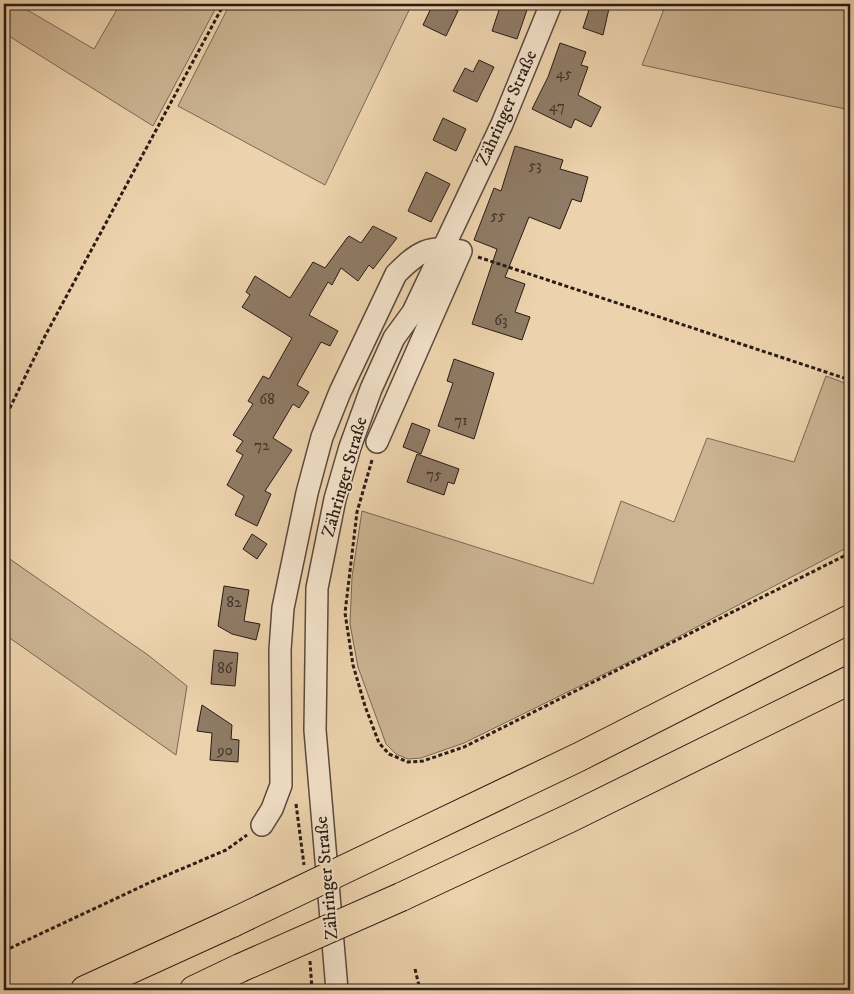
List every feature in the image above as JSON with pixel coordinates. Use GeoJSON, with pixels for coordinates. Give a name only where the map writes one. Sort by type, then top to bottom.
{"type":"FeatureCollection","features":[{"type":"Feature","properties":{"kind":"highway"},"geometry":{"type":"LineString","coordinates":[[84,990],[579,758],[850,619]]}},
{"type":"Feature","properties":{"kind":"highway"},"geometry":{"type":"LineString","coordinates":[[194,990],[401,897],[570,818],[850,680]]}},
{"type":"Feature","properties":{"kind":"street","name":"Zähringer Straße"},"geometry":{"type":"LineString","coordinates":[[337,990],[314,730],[317,588],[335,499],[350,447],[371,389],[394,338],[413,312],[452,249],[551,4]]}},
{"type":"Feature","properties":{"kind":"street"},"geometry":{"type":"LineString","coordinates":[[262,825],[272,809],[281,785],[280,650],[283,608],[294,546],[322,437],[344,383],[396,274],[411,259],[427,250],[452,249],[378,442]]}},
{"type":"Feature","properties":{"kind":"path"},"geometry":{"type":"LineString","coordinates":[[4,420],[45,336],[224,4]]}},
{"type":"Feature","properties":{"kind":"path"},"geometry":{"type":"LineString","coordinates":[[452,249],[850,380]]}},
{"type":"Feature","properties":{"kind":"path"},"geometry":{"type":"LineString","coordinates":[[378,442],[357,512],[345,613],[353,664],[379,743],[389,754],[408,762],[423,761],[464,747],[659,651],[850,553]]}},
{"type":"Feature","properties":{"kind":"path"},"geometry":{"type":"LineString","coordinates":[[296,799],[304,872]]}},
{"type":"Feature","properties":{"kind":"path"},"geometry":{"type":"LineString","coordinates":[[4,951],[226,850],[262,825]]}},
{"type":"Feature","properties":{"kind":"path"},"geometry":{"type":"LineString","coordinates":[[310,951],[312,990]]}},
{"type":"Feature","properties":{"kind":"path"},"geometry":{"type":"LineString","coordinates":[[416,969],[420,990]]}},
{"type":"Feature","properties":{"kind":"shaded area"},"geometry":{"type":"Polygon","coordinates":[[[4,4],[17,4],[94,49],[120,4],[218,4],[153,126],[4,33],[4,4]]]}},
{"type":"Feature","properties":{"kind":"shaded area"},"geometry":{"type":"Polygon","coordinates":[[[230,4],[412,4],[325,185],[178,106],[230,4]]]}},
{"type":"Feature","properties":{"kind":"shaded area"},"geometry":{"type":"Polygon","coordinates":[[[666,4],[850,4],[850,110],[642,65],[666,4]]]}},
{"type":"Feature","properties":{"kind":"shaded area"},"geometry":{"type":"Polygon","coordinates":[[[826,376],[850,385],[850,546],[657,648],[464,743],[421,758],[408,759],[396,754],[386,744],[358,667],[350,624],[352,577],[362,511],[593,584],[621,501],[674,522],[707,438],[794,462],[826,376]]]}},
{"type":"Feature","properties":{"kind":"shaded area"},"geometry":{"type":"Polygon","coordinates":[[[4,555],[148,655],[187,686],[176,755],[4,634],[4,555]]]}},
{"type":"Feature","properties":{"kind":"building"},"geometry":{"type":"Polygon","coordinates":[[[433,4],[442,4],[458,11],[446,36],[423,25],[433,4]]]}},
{"type":"Feature","properties":{"kind":"building"},"geometry":{"type":"Polygon","coordinates":[[[501,4],[529,4],[517,39],[492,31],[501,4]]]}},
{"type":"Feature","properties":{"kind":"building"},"geometry":{"type":"Polygon","coordinates":[[[591,4],[610,4],[603,35],[583,28],[591,4]]]}},
{"type":"Feature","properties":{"kind":"building"},"geometry":{"type":"Polygon","coordinates":[[[560,43],[586,52],[581,65],[588,67],[578,95],[601,107],[591,127],[575,119],[571,128],[532,109],[548,77],[560,43]]]}},
{"type":"Feature","properties":{"kind":"building"},"geometry":{"type":"Polygon","coordinates":[[[479,60],[494,67],[477,102],[453,91],[465,68],[473,72],[479,60]]]}},
{"type":"Feature","properties":{"kind":"building"},"geometry":{"type":"Polygon","coordinates":[[[443,118],[466,129],[456,151],[433,140],[443,118]]]}},
{"type":"Feature","properties":{"kind":"building"},"geometry":{"type":"Polygon","coordinates":[[[515,146],[563,160],[560,169],[588,177],[581,202],[572,199],[560,229],[529,217],[505,277],[525,284],[515,312],[530,317],[522,340],[472,324],[497,249],[474,240],[494,188],[501,191],[515,146]]]}},
{"type":"Feature","properties":{"kind":"building"},"geometry":{"type":"Polygon","coordinates":[[[426,172],[450,184],[431,222],[408,211],[426,172]]]}},
{"type":"Feature","properties":{"kind":"building"},"geometry":{"type":"Polygon","coordinates":[[[373,226],[397,238],[373,269],[369,265],[358,281],[341,268],[332,285],[328,282],[309,315],[338,331],[330,346],[321,342],[297,385],[309,392],[299,408],[293,404],[273,438],[292,450],[265,491],[271,494],[257,526],[235,515],[244,496],[227,485],[243,455],[236,451],[243,441],[233,435],[253,404],[248,401],[263,376],[269,379],[292,338],[242,307],[250,295],[246,292],[255,276],[290,298],[313,262],[325,268],[349,236],[361,243],[373,226]]]}},
{"type":"Feature","properties":{"kind":"building"},"geometry":{"type":"Polygon","coordinates":[[[454,359],[494,373],[474,439],[438,426],[453,383],[447,381],[454,359]]]}},
{"type":"Feature","properties":{"kind":"building"},"geometry":{"type":"Polygon","coordinates":[[[412,423],[430,430],[421,454],[403,447],[412,423]]]}},
{"type":"Feature","properties":{"kind":"building"},"geometry":{"type":"Polygon","coordinates":[[[417,454],[459,469],[454,484],[448,482],[444,495],[407,482],[417,454]]]}},
{"type":"Feature","properties":{"kind":"building"},"geometry":{"type":"Polygon","coordinates":[[[252,534],[267,544],[257,559],[243,549],[252,534]]]}},
{"type":"Feature","properties":{"kind":"building"},"geometry":{"type":"Polygon","coordinates":[[[224,586],[249,590],[244,621],[260,624],[256,640],[232,634],[218,626],[224,586]]]}},
{"type":"Feature","properties":{"kind":"building"},"geometry":{"type":"Polygon","coordinates":[[[214,650],[238,653],[235,686],[211,684],[214,650]]]}},
{"type":"Feature","properties":{"kind":"building"},"geometry":{"type":"Polygon","coordinates":[[[202,705],[232,725],[231,739],[239,740],[238,762],[210,760],[212,733],[197,731],[202,705]]]}}]}
